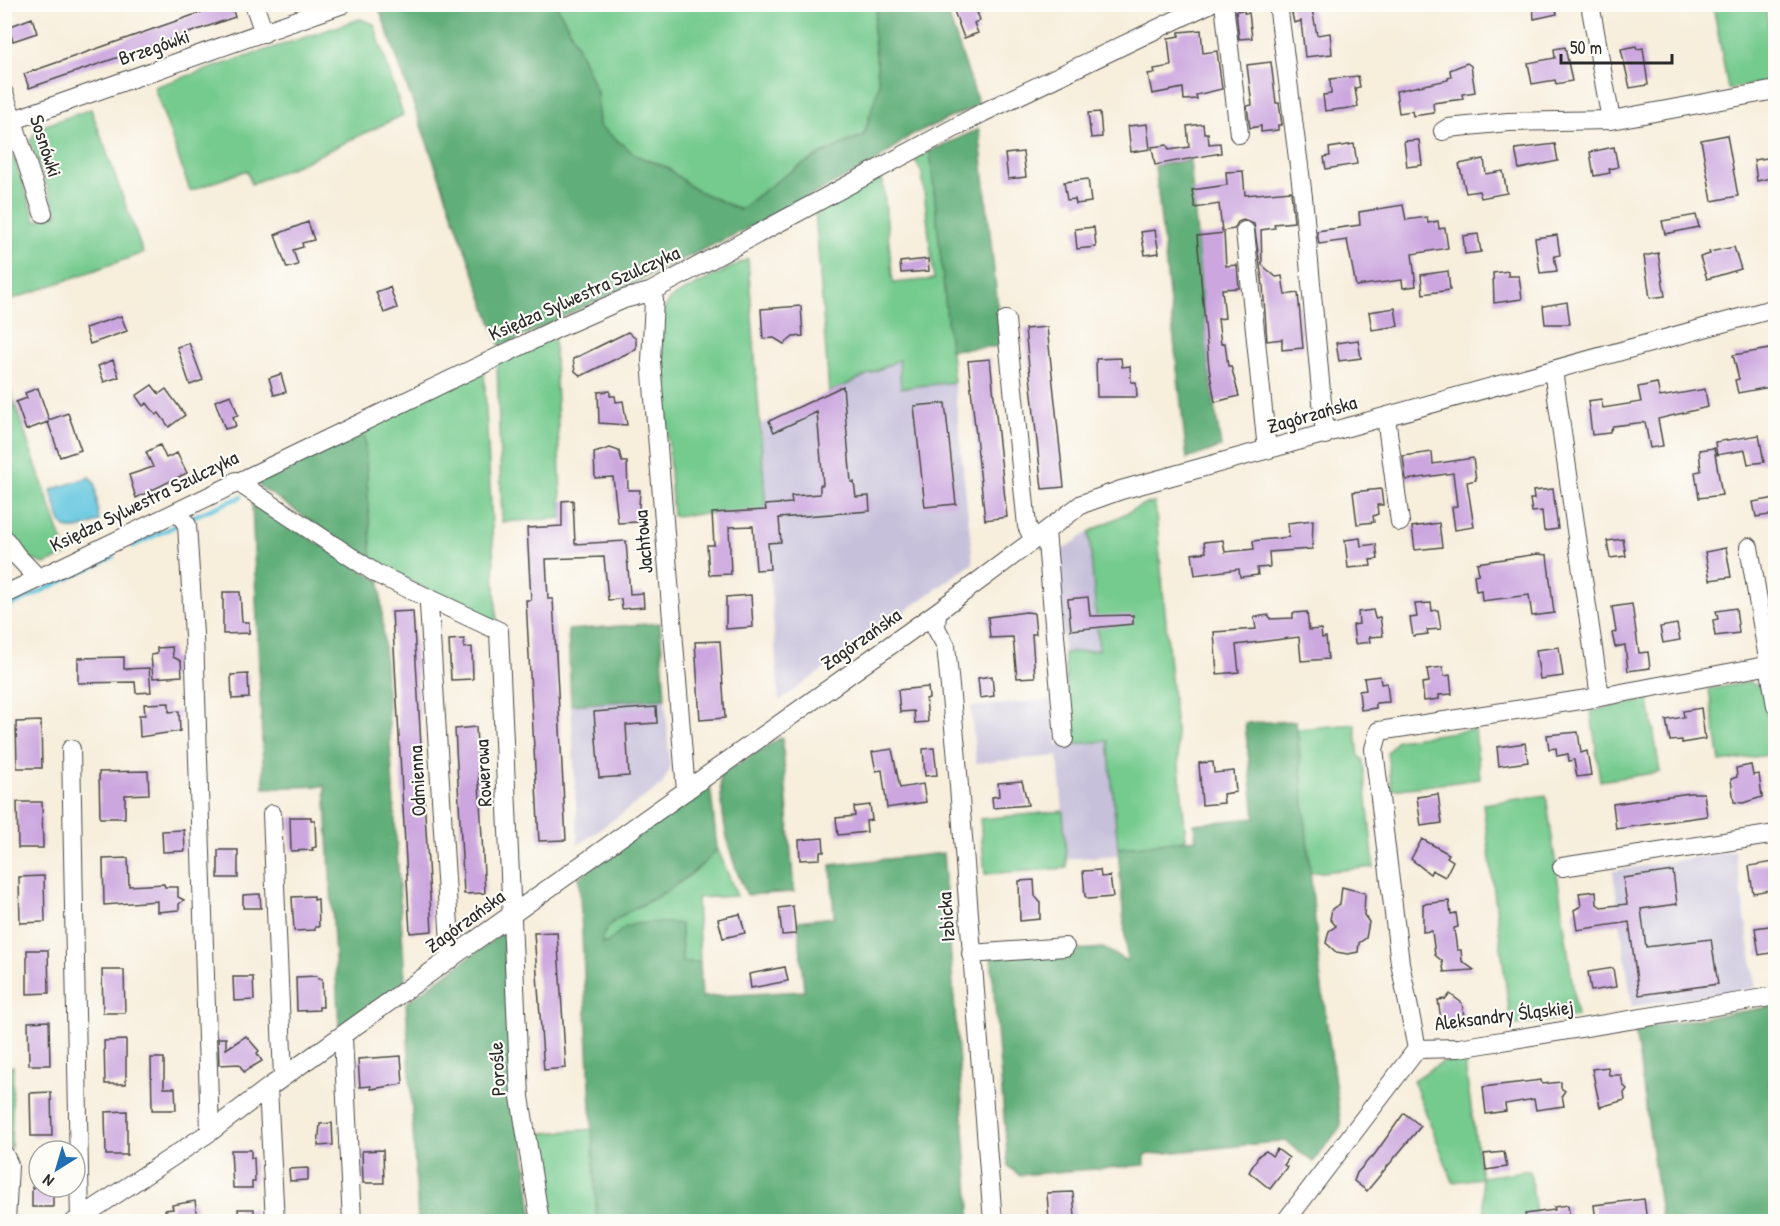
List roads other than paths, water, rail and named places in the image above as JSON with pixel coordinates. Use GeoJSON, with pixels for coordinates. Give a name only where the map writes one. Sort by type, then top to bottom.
{"type":"FeatureCollection","features":[{"type":"Feature","properties":{"kind":"street"},"geometry":{"type":"LineString","coordinates":[[254,4],[264,33]]}},
{"type":"Feature","properties":{"kind":"street","name":"Brzegówki"},"geometry":{"type":"LineString","coordinates":[[14,120],[343,4]]}},
{"type":"Feature","properties":{"kind":"street","name":"Księdza Sylwestra Szulczyka"},"geometry":{"type":"LineString","coordinates":[[4,595],[37,577],[178,512],[236,481],[560,327],[624,298],[650,292],[982,113],[1209,4]]}},
{"type":"Feature","properties":{"kind":"street"},"geometry":{"type":"LineString","coordinates":[[1224,4],[1239,134]]}},
{"type":"Feature","properties":{"kind":"street"},"geometry":{"type":"LineString","coordinates":[[1278,4],[1303,197],[1325,435]]}},
{"type":"Feature","properties":{"kind":"street"},"geometry":{"type":"LineString","coordinates":[[1590,4],[1611,120]]}},
{"type":"Feature","properties":{"kind":"street"},"geometry":{"type":"LineString","coordinates":[[1443,131],[1448,128],[1508,122],[1611,120],[1776,90]]}},
{"type":"Feature","properties":{"kind":"street","name":"Sosnówki"},"geometry":{"type":"LineString","coordinates":[[4,93],[43,213]]}},
{"type":"Feature","properties":{"kind":"street"},"geometry":{"type":"LineString","coordinates":[[1245,231],[1268,450]]}},
{"type":"Feature","properties":{"kind":"street","name":"Jachtowa"},"geometry":{"type":"LineString","coordinates":[[650,292],[654,300],[651,361],[686,790]]}},
{"type":"Feature","properties":{"kind":"street","name":"Zagórzańska"},"geometry":{"type":"LineString","coordinates":[[78,1220],[210,1132],[275,1082],[343,1037],[513,913],[937,612],[1082,504],[1121,490],[1776,308]]}},
{"type":"Feature","properties":{"kind":"street"},"geometry":{"type":"LineString","coordinates":[[1006,320],[1027,526],[1040,535],[1064,739]]}},
{"type":"Feature","properties":{"kind":"street"},"geometry":{"type":"LineString","coordinates":[[1553,370],[1600,697]]}},
{"type":"Feature","properties":{"kind":"street"},"geometry":{"type":"LineString","coordinates":[[1386,417],[1401,522]]}},
{"type":"Feature","properties":{"kind":"street"},"geometry":{"type":"LineString","coordinates":[[236,481],[377,574],[431,600]]}},
{"type":"Feature","properties":{"kind":"street"},"geometry":{"type":"LineString","coordinates":[[178,512],[187,525],[194,635],[210,1132]]}},
{"type":"Feature","properties":{"kind":"street"},"geometry":{"type":"LineString","coordinates":[[4,538],[16,556],[37,577]]}},
{"type":"Feature","properties":{"kind":"street"},"geometry":{"type":"LineString","coordinates":[[1749,547],[1772,664],[1776,706]]}},
{"type":"Feature","properties":{"kind":"street","name":"Rowerowa"},"geometry":{"type":"LineString","coordinates":[[431,600],[499,631],[513,913]]}},
{"type":"Feature","properties":{"kind":"street","name":"Odmienna"},"geometry":{"type":"LineString","coordinates":[[431,600],[429,605],[451,959]]}},
{"type":"Feature","properties":{"kind":"street","name":"Izbicka"},"geometry":{"type":"LineString","coordinates":[[937,612],[936,628],[946,646],[951,689],[993,1221]]}},
{"type":"Feature","properties":{"kind":"street"},"geometry":{"type":"LineString","coordinates":[[1417,1048],[1400,963],[1374,749],[1377,734],[1383,729],[1600,697],[1772,664]]}},
{"type":"Feature","properties":{"kind":"street"},"geometry":{"type":"LineString","coordinates":[[71,749],[78,1220]]}},
{"type":"Feature","properties":{"kind":"street"},"geometry":{"type":"LineString","coordinates":[[272,814],[275,1221]]}},
{"type":"Feature","properties":{"kind":"street"},"geometry":{"type":"LineString","coordinates":[[1562,867],[1776,834]]}},
{"type":"Feature","properties":{"kind":"street","name":"Porośle"},"geometry":{"type":"LineString","coordinates":[[513,913],[520,1096],[540,1221]]}},
{"type":"Feature","properties":{"kind":"street"},"geometry":{"type":"LineString","coordinates":[[971,954],[1065,947]]}},
{"type":"Feature","properties":{"kind":"street","name":"Aleksandry Śląskiej"},"geometry":{"type":"LineString","coordinates":[[1285,1221],[1417,1048],[1459,1048],[1776,996]]}},
{"type":"Feature","properties":{"kind":"street"},"geometry":{"type":"LineString","coordinates":[[343,1037],[352,1221]]}},
{"type":"Feature","properties":{"kind":"street"},"geometry":{"type":"LineString","coordinates":[[4,1154],[9,1165],[6,1221]]}},
{"type":"Feature","properties":{"kind":"water"},"geometry":{"type":"Polygon","coordinates":[[[90,477],[95,484],[99,521],[86,527],[69,529],[60,521],[51,490],[90,477]]]}},
{"type":"Feature","properties":{"kind":"waterway"},"geometry":{"type":"LineString","coordinates":[[192,517],[241,497]]}},
{"type":"Feature","properties":{"kind":"waterway"},"geometry":{"type":"LineString","coordinates":[[133,546],[179,524]]}},
{"type":"Feature","properties":{"kind":"waterway"},"geometry":{"type":"LineString","coordinates":[[4,609],[113,557]]}}]}
